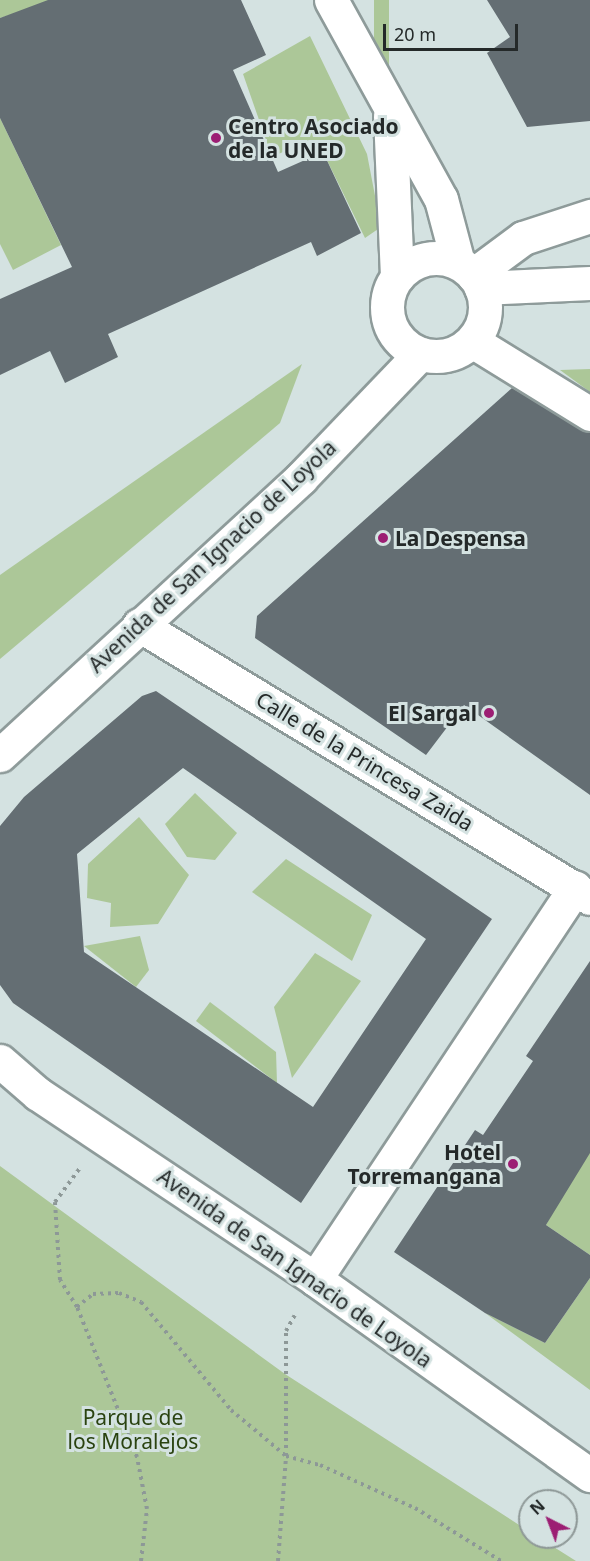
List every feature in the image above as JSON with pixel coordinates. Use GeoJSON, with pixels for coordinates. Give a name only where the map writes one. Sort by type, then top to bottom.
{"type":"FeatureCollection","features":[{"type":"Feature","properties":{"kind":"street"},"geometry":{"type":"LineString","coordinates":[[331,0],[441,199],[471,275],[484,316],[472,341],[447,355],[420,354],[408,348],[390,325],[388,298],[397,277],[407,267],[432,258],[471,275],[590,284]]}},
{"type":"Feature","properties":{"kind":"street"},"geometry":{"type":"LineString","coordinates":[[390,109],[397,277]]}},
{"type":"Feature","properties":{"kind":"street"},"geometry":{"type":"LineString","coordinates":[[471,275],[523,238],[590,216]]}},
{"type":"Feature","properties":{"kind":"street"},"geometry":{"type":"LineString","coordinates":[[472,341],[590,414]]}},
{"type":"Feature","properties":{"kind":"street","name":"Avenida de San Ignacio de Loyola"},"geometry":{"type":"LineString","coordinates":[[0,755],[301,478],[420,354]]}},
{"type":"Feature","properties":{"kind":"street","name":"Calle de la Princesa Zaida"},"geometry":{"type":"LineString","coordinates":[[139,625],[582,893]]}},
{"type":"Feature","properties":{"kind":"street"},"geometry":{"type":"LineString","coordinates":[[315,1279],[582,893]]}},
{"type":"Feature","properties":{"kind":"street","name":"Avenida de San Ignacio de Loyola"},"geometry":{"type":"LineString","coordinates":[[0,1061],[38,1094],[315,1279],[590,1475]]}},
{"type":"Feature","properties":{"kind":"path"},"geometry":{"type":"LineString","coordinates":[[108,1140],[71,1178],[55,1202],[60,1280],[77,1307],[137,1457],[147,1509],[141,1561]]}},
{"type":"Feature","properties":{"kind":"path"},"geometry":{"type":"LineString","coordinates":[[278,1561],[286,1456],[286,1331],[315,1279]]}},
{"type":"Feature","properties":{"kind":"path"},"geometry":{"type":"LineString","coordinates":[[77,1307],[93,1294],[119,1293],[141,1302],[231,1410],[286,1456],[320,1465],[415,1508],[501,1561]]}},
{"type":"Feature","properties":{"kind":"green space"},"geometry":{"type":"Polygon","coordinates":[[[0,0],[59,0],[0,18],[0,0]]]}},
{"type":"Feature","properties":{"kind":"green space"},"geometry":{"type":"Polygon","coordinates":[[[374,0],[389,0],[389,69],[374,69],[374,0]]]}},
{"type":"Feature","properties":{"kind":"green space"},"geometry":{"type":"Polygon","coordinates":[[[310,36],[367,154],[381,227],[365,238],[323,152],[309,140],[272,157],[243,74],[310,36]]]}},
{"type":"Feature","properties":{"kind":"green space"},"geometry":{"type":"Polygon","coordinates":[[[0,118],[61,245],[13,270],[0,244],[0,118]]]}},
{"type":"Feature","properties":{"kind":"green space"},"geometry":{"type":"Polygon","coordinates":[[[302,364],[280,423],[0,659],[0,575],[302,364]]]}},
{"type":"Feature","properties":{"kind":"green space"},"geometry":{"type":"Polygon","coordinates":[[[590,369],[590,392],[560,370],[590,369]]]}},
{"type":"Feature","properties":{"kind":"green space"},"geometry":{"type":"Polygon","coordinates":[[[195,793],[237,833],[215,860],[187,857],[165,824],[195,793]]]}},
{"type":"Feature","properties":{"kind":"green space"},"geometry":{"type":"Polygon","coordinates":[[[139,817],[189,875],[158,924],[110,927],[111,903],[87,898],[88,864],[139,817]]]}},
{"type":"Feature","properties":{"kind":"green space"},"geometry":{"type":"Polygon","coordinates":[[[286,859],[372,915],[352,961],[252,892],[286,859]]]}},
{"type":"Feature","properties":{"kind":"green space"},"geometry":{"type":"Polygon","coordinates":[[[140,936],[149,970],[136,987],[84,946],[140,936]]]}},
{"type":"Feature","properties":{"kind":"green space"},"geometry":{"type":"Polygon","coordinates":[[[315,953],[361,981],[292,1078],[274,1007],[315,953]]]}},
{"type":"Feature","properties":{"kind":"green space"},"geometry":{"type":"Polygon","coordinates":[[[210,1002],[276,1052],[277,1083],[196,1021],[210,1002]]]}},
{"type":"Feature","properties":{"kind":"green space"},"geometry":{"type":"Polygon","coordinates":[[[590,1141],[590,1255],[546,1225],[590,1141]]]}},
{"type":"Feature","properties":{"kind":"green space","name":"Parque de los Moralejos"},"geometry":{"type":"Polygon","coordinates":[[[0,1166],[285,1374],[518,1524],[518,1549],[557,1549],[576,1561],[0,1561],[0,1166]]]}},
{"type":"Feature","properties":{"kind":"green space"},"geometry":{"type":"Polygon","coordinates":[[[590,1278],[590,1390],[485,1313],[545,1343],[590,1278]]]}},
{"type":"Feature","properties":{"kind":"building"},"geometry":{"type":"Polygon","coordinates":[[[48,0],[241,0],[266,55],[233,70],[278,172],[323,152],[361,233],[317,256],[311,242],[108,334],[118,357],[65,383],[50,351],[0,375],[0,299],[72,267],[0,118],[0,18],[48,0]]]}},
{"type":"Feature","properties":{"kind":"building"},"geometry":{"type":"Polygon","coordinates":[[[487,0],[590,0],[590,121],[527,127],[487,53],[510,37],[487,0]]]}},
{"type":"Feature","properties":{"kind":"building"},"geometry":{"type":"Polygon","coordinates":[[[512,388],[590,433],[590,795],[464,705],[426,755],[255,638],[257,616],[512,388]]]}},
{"type":"Feature","properties":{"kind":"building"},"geometry":{"type":"Polygon","coordinates":[[[156,691],[492,919],[301,1203],[13,1003],[0,985],[0,826],[24,797],[142,696],[156,691]],[[183,768],[77,854],[84,952],[313,1107],[426,939],[183,768]]]}},
{"type":"Feature","properties":{"kind":"building","name":"Hotel Torremangana"},"geometry":{"type":"Polygon","coordinates":[[[590,961],[590,1153],[546,1225],[590,1255],[590,1278],[545,1343],[485,1313],[394,1252],[475,1130],[483,1135],[533,1061],[526,1056],[590,961]]]}},
{"type":"Feature","properties":{"kind":"place","name":"Centro Asociado de la UNED"},"geometry":{"type":"Point","coordinates":[216,138]}},
{"type":"Feature","properties":{"kind":"place","name":"La Despensa"},"geometry":{"type":"Point","coordinates":[383,538]}},
{"type":"Feature","properties":{"kind":"place","name":"El Sargal"},"geometry":{"type":"Point","coordinates":[489,713]}},
{"type":"Feature","properties":{"kind":"place","name":"Hotel Torremangana"},"geometry":{"type":"Point","coordinates":[513,1164]}}]}
